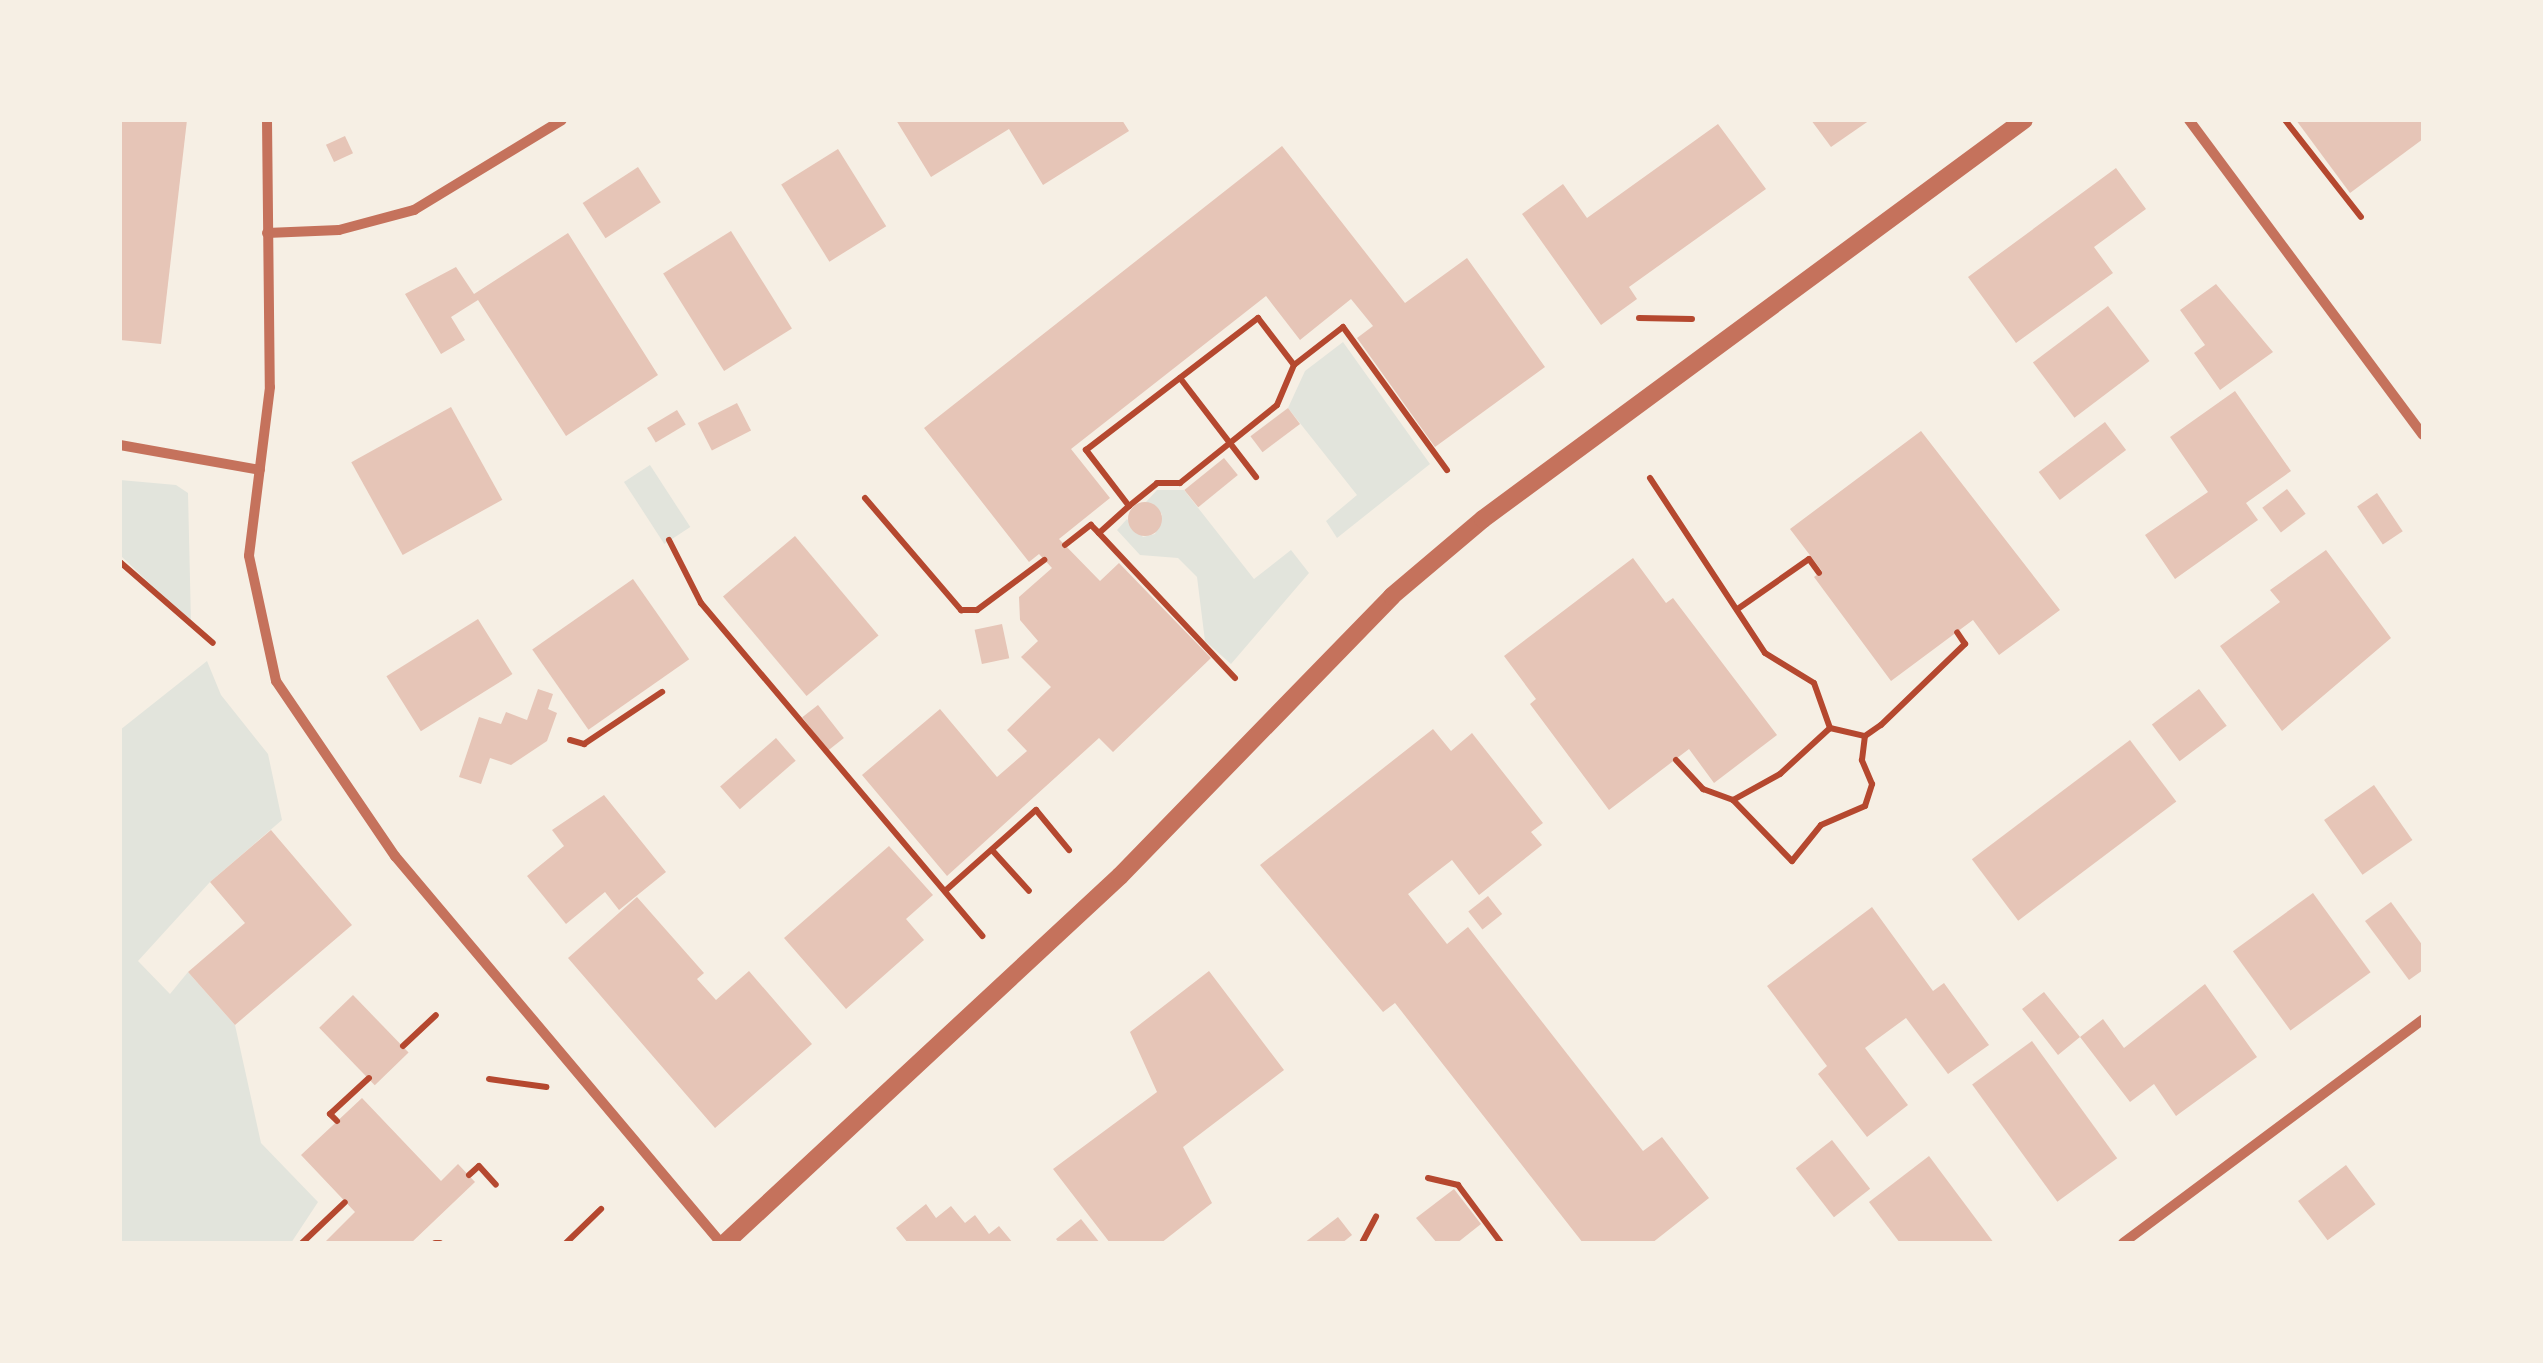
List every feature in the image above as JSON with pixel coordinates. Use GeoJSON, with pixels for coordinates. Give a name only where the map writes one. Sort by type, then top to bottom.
{"type":"FeatureCollection","features":[{"type":"Feature","properties":{"kind":"street"},"geometry":{"type":"LineString","coordinates":[[267,120],[270,388],[250,556],[276,680],[395,856],[723,1243],[1120,876],[1392,596],[1546,472],[2024,120]]}},
{"type":"Feature","properties":{"kind":"street"},"geometry":{"type":"LineString","coordinates":[[268,233],[339,230],[414,210],[562,120]]}},
{"type":"Feature","properties":{"kind":"street"},"geometry":{"type":"LineString","coordinates":[[2188,120],[2423,435]]}},
{"type":"Feature","properties":{"kind":"street"},"geometry":{"type":"LineString","coordinates":[[120,444],[260,470]]}},
{"type":"Feature","properties":{"kind":"street"},"geometry":{"type":"LineString","coordinates":[[2126,1242],[2423,1019]]}},
{"type":"Feature","properties":{"kind":"path"},"geometry":{"type":"LineString","coordinates":[[2285,120],[2361,217]]}},
{"type":"Feature","properties":{"kind":"path"},"geometry":{"type":"LineString","coordinates":[[1129,506],[1086,450],[1258,318],[1294,365]]}},
{"type":"Feature","properties":{"kind":"path"},"geometry":{"type":"LineString","coordinates":[[1099,533],[1157,484],[1180,483],[1277,405],[1294,365],[1342,327],[1447,470]]}},
{"type":"Feature","properties":{"kind":"path"},"geometry":{"type":"LineString","coordinates":[[1180,378],[1256,477]]}},
{"type":"Feature","properties":{"kind":"path"},"geometry":{"type":"LineString","coordinates":[[1650,478],[1765,653],[1814,683],[1830,728]]}},
{"type":"Feature","properties":{"kind":"path"},"geometry":{"type":"LineString","coordinates":[[866,498],[961,610],[977,610],[1044,560]]}},
{"type":"Feature","properties":{"kind":"path"},"geometry":{"type":"LineString","coordinates":[[1065,545],[1091,525],[1235,678]]}},
{"type":"Feature","properties":{"kind":"path"},"geometry":{"type":"LineString","coordinates":[[669,540],[701,602],[982,936]]}},
{"type":"Feature","properties":{"kind":"path"},"geometry":{"type":"LineString","coordinates":[[1739,608],[1809,559],[1819,573]]}},
{"type":"Feature","properties":{"kind":"path"},"geometry":{"type":"LineString","coordinates":[[120,562],[213,643]]}},
{"type":"Feature","properties":{"kind":"path"},"geometry":{"type":"LineString","coordinates":[[1676,760],[1703,789],[1733,800],[1792,861],[1822,826],[1865,806],[1872,784],[1862,760],[1865,736],[1935,680],[1945,658],[1965,644],[1957,632]]}},
{"type":"Feature","properties":{"kind":"path"},"geometry":{"type":"LineString","coordinates":[[570,740],[584,744],[662,692]]}},
{"type":"Feature","properties":{"kind":"path"},"geometry":{"type":"LineString","coordinates":[[1830,728],[1865,736]]}},
{"type":"Feature","properties":{"kind":"path"},"geometry":{"type":"LineString","coordinates":[[1733,800],[1780,774],[1830,728]]}},
{"type":"Feature","properties":{"kind":"path"},"geometry":{"type":"LineString","coordinates":[[945,892],[1036,810],[1069,850]]}},
{"type":"Feature","properties":{"kind":"path"},"geometry":{"type":"LineString","coordinates":[[992,850],[1028,891]]}},
{"type":"Feature","properties":{"kind":"path"},"geometry":{"type":"LineString","coordinates":[[403,1046],[436,1015]]}},
{"type":"Feature","properties":{"kind":"path"},"geometry":{"type":"LineString","coordinates":[[337,1122],[330,1114],[368,1078]]}},
{"type":"Feature","properties":{"kind":"path"},"geometry":{"type":"LineString","coordinates":[[469,1175],[479,1166],[496,1185]]}},
{"type":"Feature","properties":{"kind":"path"},"geometry":{"type":"LineString","coordinates":[[1428,1178],[1458,1185],[1501,1243]]}},
{"type":"Feature","properties":{"kind":"path"},"geometry":{"type":"LineString","coordinates":[[302,1243],[345,1202]]}},
{"type":"Feature","properties":{"kind":"path"},"geometry":{"type":"LineString","coordinates":[[566,1243],[601,1210]]}},
{"type":"Feature","properties":{"kind":"path"},"geometry":{"type":"LineString","coordinates":[[1362,1243],[1376,1217]]}},
{"type":"Feature","properties":{"kind":"shaded area"},"geometry":{"type":"Polygon","coordinates":[[[1343,342],[1430,464],[1337,538],[1326,521],[1357,495],[1288,408],[1305,371],[1343,342]]]}},
{"type":"Feature","properties":{"kind":"shaded area"},"geometry":{"type":"Polygon","coordinates":[[[650,465],[690,527],[664,544],[624,482],[650,465]]]}},
{"type":"Feature","properties":{"kind":"shaded area"},"geometry":{"type":"Polygon","coordinates":[[[120,480],[176,485],[188,493],[191,623],[120,555],[120,480]]]}},
{"type":"Feature","properties":{"kind":"shaded area"},"geometry":{"type":"Polygon","coordinates":[[[1157,490],[1184,490],[1254,579],[1291,550],[1309,573],[1231,664],[1205,641],[1197,577],[1178,558],[1140,555],[1117,530],[1127,519],[1143,537],[1155,534],[1162,514],[1146,502],[1157,490]]]}},
{"type":"Feature","properties":{"kind":"shaded area"},"geometry":{"type":"Polygon","coordinates":[[[207,661],[221,695],[268,754],[282,820],[210,882],[138,961],[170,994],[188,972],[235,1025],[261,1143],[318,1202],[291,1243],[120,1243],[120,730],[207,661]]]}},
{"type":"Feature","properties":{"kind":"building"},"geometry":{"type":"Polygon","coordinates":[[[120,120],[187,120],[161,344],[120,340],[120,120]]]}},
{"type":"Feature","properties":{"kind":"building"},"geometry":{"type":"Polygon","coordinates":[[[896,120],[1122,120],[1129,131],[1043,185],[1009,129],[931,177],[896,120]]]}},
{"type":"Feature","properties":{"kind":"building"},"geometry":{"type":"Polygon","coordinates":[[[1811,120],[1870,120],[1831,147],[1811,120]]]}},
{"type":"Feature","properties":{"kind":"building"},"geometry":{"type":"Polygon","coordinates":[[[2296,120],[2423,120],[2423,139],[2350,193],[2296,120]]]}},
{"type":"Feature","properties":{"kind":"building"},"geometry":{"type":"Polygon","coordinates":[[[1718,124],[1766,189],[1629,287],[1637,299],[1601,325],[1522,214],[1563,184],[1587,218],[1718,124]]]}},
{"type":"Feature","properties":{"kind":"building"},"geometry":{"type":"Polygon","coordinates":[[[345,136],[353,153],[334,162],[326,145],[345,136]]]}},
{"type":"Feature","properties":{"kind":"building"},"geometry":{"type":"Polygon","coordinates":[[[1282,146],[1405,303],[1467,258],[1545,367],[1435,447],[1357,338],[1373,326],[1351,299],[1300,340],[1266,296],[1071,449],[1110,498],[1059,539],[1100,581],[1119,563],[1211,658],[1113,752],[1099,738],[947,876],[862,775],[940,709],[997,777],[1027,751],[1007,730],[1051,687],[1021,657],[1038,641],[1020,620],[1019,597],[1052,568],[1039,554],[1029,562],[924,428],[1282,146]]]}},
{"type":"Feature","properties":{"kind":"building"},"geometry":{"type":"Polygon","coordinates":[[[838,149],[886,226],[829,262],[781,185],[838,149]]]}},
{"type":"Feature","properties":{"kind":"building"},"geometry":{"type":"Polygon","coordinates":[[[638,167],[661,202],[606,238],[583,203],[638,167]]]}},
{"type":"Feature","properties":{"kind":"building"},"geometry":{"type":"Polygon","coordinates":[[[2116,168],[2146,209],[2094,247],[2113,273],[2016,343],[1968,277],[2116,168]]]}},
{"type":"Feature","properties":{"kind":"building"},"geometry":{"type":"Polygon","coordinates":[[[731,231],[792,329],[724,371],[663,273],[731,231]]]}},
{"type":"Feature","properties":{"kind":"building"},"geometry":{"type":"Polygon","coordinates":[[[568,233],[658,375],[566,436],[478,300],[451,317],[465,340],[441,354],[405,294],[456,267],[474,294],[568,233]]]}},
{"type":"Feature","properties":{"kind":"building"},"geometry":{"type":"Polygon","coordinates":[[[2216,284],[2273,352],[2220,390],[2194,353],[2205,345],[2180,310],[2216,284]]]}},
{"type":"Feature","properties":{"kind":"building"},"geometry":{"type":"Polygon","coordinates":[[[2108,306],[2150,361],[2074,418],[2033,363],[2108,306]]]}},
{"type":"Feature","properties":{"kind":"building"},"geometry":{"type":"Polygon","coordinates":[[[2235,391],[2291,471],[2246,503],[2258,520],[2175,579],[2145,535],[2208,492],[2170,437],[2235,391]]]}},
{"type":"Feature","properties":{"kind":"building"},"geometry":{"type":"Polygon","coordinates":[[[737,403],[751,431],[712,451],[698,423],[737,403]]]}},
{"type":"Feature","properties":{"kind":"building"},"geometry":{"type":"Polygon","coordinates":[[[451,407],[502,500],[403,555],[351,462],[451,407]]]}},
{"type":"Feature","properties":{"kind":"building"},"geometry":{"type":"Polygon","coordinates":[[[1288,408],[1300,424],[1263,452],[1250,436],[1288,408]]]}},
{"type":"Feature","properties":{"kind":"building"},"geometry":{"type":"Polygon","coordinates":[[[677,410],[686,425],[656,443],[647,428],[677,410]]]}},
{"type":"Feature","properties":{"kind":"building"},"geometry":{"type":"Polygon","coordinates":[[[2105,422],[2126,450],[2060,500],[2039,472],[2105,422]]]}},
{"type":"Feature","properties":{"kind":"building"},"geometry":{"type":"Polygon","coordinates":[[[1921,431],[2060,610],[1999,655],[1973,620],[1891,681],[1814,577],[1822,571],[1790,529],[1921,431]]]}},
{"type":"Feature","properties":{"kind":"building"},"geometry":{"type":"Polygon","coordinates":[[[1224,458],[1238,475],[1198,507],[1184,490],[1224,458]]]}},
{"type":"Feature","properties":{"kind":"building"},"geometry":{"type":"Polygon","coordinates":[[[2287,489],[2306,514],[2281,532],[2262,508],[2287,489]]]}},
{"type":"Feature","properties":{"kind":"building"},"geometry":{"type":"Polygon","coordinates":[[[2377,493],[2403,531],[2383,545],[2357,506],[2377,493]]]}},
{"type":"Feature","properties":{"kind":"building"},"geometry":{"type":"Polygon","coordinates":[[[1145,502],[1157,507],[1162,519],[1157,531],[1145,536],[1133,531],[1128,519],[1133,507],[1145,502]]]}},
{"type":"Feature","properties":{"kind":"building"},"geometry":{"type":"Polygon","coordinates":[[[795,536],[879,636],[807,696],[723,596],[795,536]]]}},
{"type":"Feature","properties":{"kind":"building"},"geometry":{"type":"Polygon","coordinates":[[[2326,550],[2391,638],[2282,731],[2220,646],[2280,602],[2270,590],[2326,550]]]}},
{"type":"Feature","properties":{"kind":"building"},"geometry":{"type":"Polygon","coordinates":[[[1633,558],[1666,603],[1673,598],[1777,735],[1714,783],[1689,749],[1609,810],[1530,704],[1536,699],[1504,656],[1633,558]]]}},
{"type":"Feature","properties":{"kind":"building"},"geometry":{"type":"Polygon","coordinates":[[[633,579],[689,659],[588,730],[532,650],[633,579]]]}},
{"type":"Feature","properties":{"kind":"building"},"geometry":{"type":"Polygon","coordinates":[[[478,619],[512,674],[421,731],[386,676],[478,619]]]}},
{"type":"Feature","properties":{"kind":"building"},"geometry":{"type":"Polygon","coordinates":[[[1002,624],[1009,658],[982,664],[975,630],[1002,624]]]}},
{"type":"Feature","properties":{"kind":"building"},"geometry":{"type":"Polygon","coordinates":[[[538,689],[553,694],[548,709],[557,713],[547,741],[511,765],[490,758],[481,784],[459,777],[479,717],[501,724],[506,712],[527,720],[538,689]]]}},
{"type":"Feature","properties":{"kind":"building"},"geometry":{"type":"Polygon","coordinates":[[[2199,689],[2227,726],[2180,761],[2152,725],[2199,689]]]}},
{"type":"Feature","properties":{"kind":"building"},"geometry":{"type":"Polygon","coordinates":[[[818,705],[844,738],[828,750],[802,717],[818,705]]]}},
{"type":"Feature","properties":{"kind":"building"},"geometry":{"type":"Polygon","coordinates":[[[1433,729],[1451,751],[1472,733],[1543,823],[1531,832],[1542,845],[1479,895],[1452,860],[1408,894],[1447,944],[1468,927],[1643,1151],[1662,1137],[1709,1198],[1652,1243],[1583,1243],[1395,1003],[1383,1012],[1260,865],[1433,729]]]}},
{"type":"Feature","properties":{"kind":"building"},"geometry":{"type":"Polygon","coordinates":[[[776,738],[796,761],[740,809],[720,787],[776,738]]]}},
{"type":"Feature","properties":{"kind":"building"},"geometry":{"type":"Polygon","coordinates":[[[2130,740],[2176,801],[2018,921],[1972,859],[2130,740]]]}},
{"type":"Feature","properties":{"kind":"building"},"geometry":{"type":"Polygon","coordinates":[[[2374,785],[2412,840],[2362,875],[2324,820],[2374,785]]]}},
{"type":"Feature","properties":{"kind":"building"},"geometry":{"type":"Polygon","coordinates":[[[604,795],[666,872],[619,910],[605,892],[566,924],[527,876],[564,846],[552,830],[604,795]]]}},
{"type":"Feature","properties":{"kind":"building"},"geometry":{"type":"Polygon","coordinates":[[[271,830],[352,925],[235,1025],[188,972],[245,923],[210,882],[271,830]]]}},
{"type":"Feature","properties":{"kind":"building"},"geometry":{"type":"Polygon","coordinates":[[[889,846],[933,895],[906,919],[924,940],[846,1009],[784,938],[889,846]]]}},
{"type":"Feature","properties":{"kind":"building"},"geometry":{"type":"Polygon","coordinates":[[[2313,893],[2371,972],[2291,1030],[2233,951],[2313,893]]]}},
{"type":"Feature","properties":{"kind":"building"},"geometry":{"type":"Polygon","coordinates":[[[1488,896],[1502,914],[1482,930],[1468,911],[1488,896]]]}},
{"type":"Feature","properties":{"kind":"building"},"geometry":{"type":"Polygon","coordinates":[[[637,897],[704,973],[697,979],[716,1000],[749,971],[812,1044],[715,1128],[568,958],[637,897]]]}},
{"type":"Feature","properties":{"kind":"building"},"geometry":{"type":"Polygon","coordinates":[[[2391,902],[2423,946],[2423,970],[2409,980],[2365,921],[2391,902]]]}},
{"type":"Feature","properties":{"kind":"building"},"geometry":{"type":"Polygon","coordinates":[[[1872,907],[1933,991],[1944,983],[1989,1045],[1948,1074],[1906,1018],[1865,1048],[1908,1105],[1867,1137],[1818,1074],[1827,1066],[1767,986],[1872,907]]]}},
{"type":"Feature","properties":{"kind":"building"},"geometry":{"type":"Polygon","coordinates":[[[1209,971],[1284,1070],[1183,1147],[1212,1203],[1161,1243],[1110,1243],[1053,1169],[1157,1092],[1130,1032],[1209,971]]]}},
{"type":"Feature","properties":{"kind":"building"},"geometry":{"type":"Polygon","coordinates":[[[2205,984],[2257,1057],[2176,1116],[2154,1084],[2130,1102],[2080,1037],[2103,1019],[2124,1048],[2205,984]]]}},
{"type":"Feature","properties":{"kind":"building"},"geometry":{"type":"Polygon","coordinates":[[[2044,992],[2080,1037],[2058,1055],[2022,1009],[2044,992]]]}},
{"type":"Feature","properties":{"kind":"building"},"geometry":{"type":"Polygon","coordinates":[[[353,995],[409,1053],[375,1085],[319,1028],[353,995]]]}},
{"type":"Feature","properties":{"kind":"building"},"geometry":{"type":"Polygon","coordinates":[[[2032,1041],[2117,1158],[2057,1202],[1972,1084],[2032,1041]]]}},
{"type":"Feature","properties":{"kind":"building"},"geometry":{"type":"Polygon","coordinates":[[[362,1098],[441,1181],[458,1164],[475,1182],[411,1243],[324,1243],[355,1212],[301,1155],[362,1098]]]}},
{"type":"Feature","properties":{"kind":"building"},"geometry":{"type":"Polygon","coordinates":[[[1832,1140],[1870,1189],[1834,1217],[1796,1168],[1832,1140]]]}},
{"type":"Feature","properties":{"kind":"building"},"geometry":{"type":"Polygon","coordinates":[[[1929,1156],[1994,1243],[1900,1243],[1869,1202],[1929,1156]]]}},
{"type":"Feature","properties":{"kind":"building"},"geometry":{"type":"Polygon","coordinates":[[[2346,1165],[2375,1204],[2328,1240],[2298,1201],[2346,1165]]]}},
{"type":"Feature","properties":{"kind":"building"},"geometry":{"type":"Polygon","coordinates":[[[1454,1189],[1481,1224],[1457,1243],[1437,1243],[1416,1218],[1454,1189]]]}},
{"type":"Feature","properties":{"kind":"building"},"geometry":{"type":"Polygon","coordinates":[[[926,1204],[936,1218],[951,1206],[965,1223],[975,1215],[989,1234],[999,1226],[1013,1243],[908,1243],[896,1228],[926,1204]]]}},
{"type":"Feature","properties":{"kind":"building"},"geometry":{"type":"Polygon","coordinates":[[[1338,1217],[1352,1235],[1342,1243],[1304,1243],[1338,1217]]]}},
{"type":"Feature","properties":{"kind":"building"},"geometry":{"type":"Polygon","coordinates":[[[1081,1219],[1100,1243],[1059,1243],[1056,1239],[1081,1219]]]}}]}
